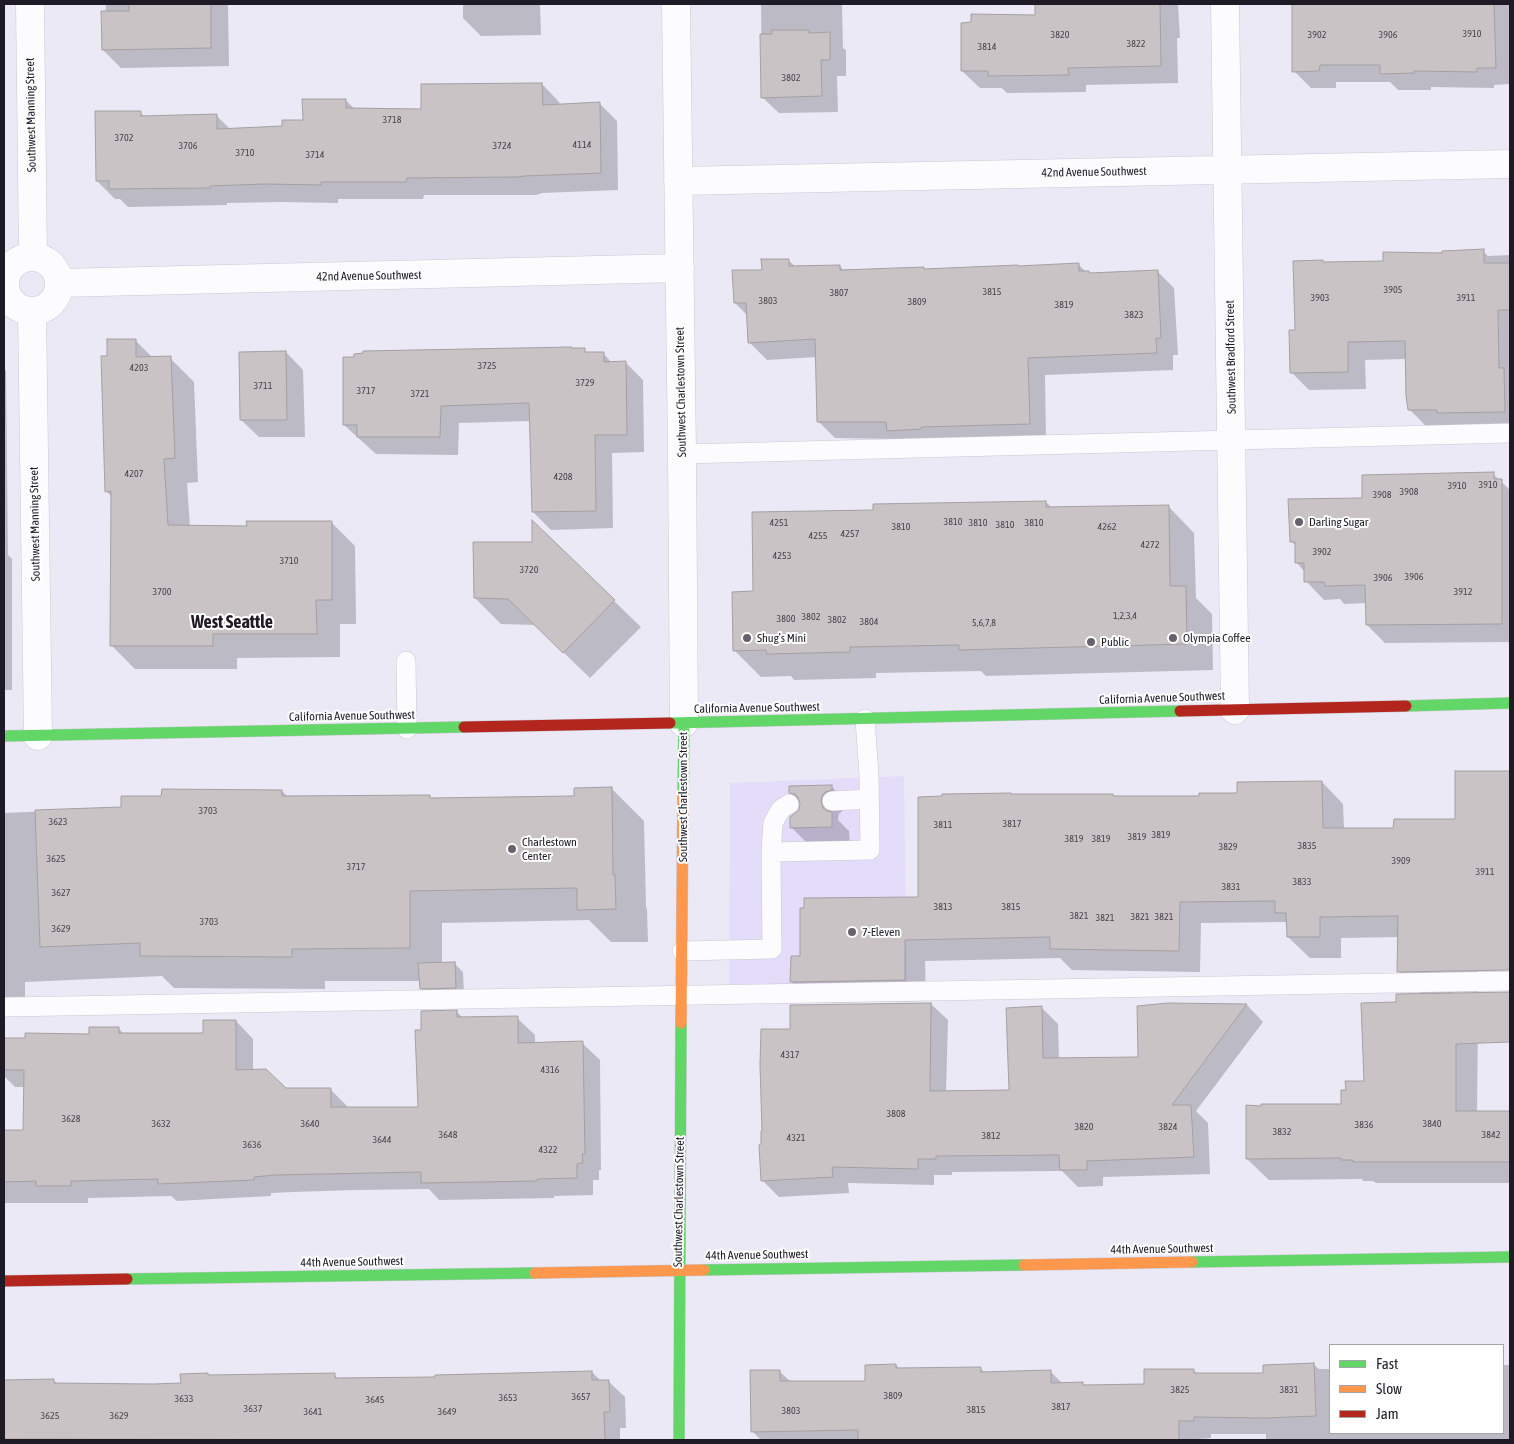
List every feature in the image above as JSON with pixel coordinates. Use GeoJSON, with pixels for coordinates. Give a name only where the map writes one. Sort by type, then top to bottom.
{"type":"FeatureCollection","features":[{"type":"Feature","properties":{"kind":"street","name":"Southwest Manning Street"},"geometry":{"type":"LineString","coordinates":[[30,4],[32,256]]}},
{"type":"Feature","properties":{"kind":"street","name":"Southwest Charlestown Street"},"geometry":{"type":"LineString","coordinates":[[676,4],[684,723],[679,1440]]}},
{"type":"Feature","properties":{"kind":"street","name":"Southwest Bradford Street"},"geometry":{"type":"LineString","coordinates":[[1225,4],[1235,710]]}},
{"type":"Feature","properties":{"kind":"street","name":"42nd Avenue Southwest"},"geometry":{"type":"LineString","coordinates":[[678,181],[1510,164]]}},
{"type":"Feature","properties":{"kind":"street"},"geometry":{"type":"LineString","coordinates":[[32,256],[44,259],[52,265],[56,272],[59,289],[52,304],[44,309],[27,312],[13,304],[7,295],[4,283],[10,268],[16,261],[32,256]]}},
{"type":"Feature","properties":{"kind":"street","name":"42nd Avenue Southwest"},"geometry":{"type":"LineString","coordinates":[[59,283],[680,268]]}},
{"type":"Feature","properties":{"kind":"street","name":"Southwest Manning Street"},"geometry":{"type":"LineString","coordinates":[[32,311],[38,736]]}},
{"type":"Feature","properties":{"kind":"street","name":"California Avenue Southwest"},"geometry":{"type":"LineString","coordinates":[[4,736],[684,723],[1510,703]]}},
{"type":"Feature","properties":{"kind":"street","name":"44th Avenue Southwest"},"geometry":{"type":"LineString","coordinates":[[4,1281],[1510,1257]]}},
{"type":"Feature","properties":{"kind":"lane"},"geometry":{"type":"LineString","coordinates":[[682,454],[1510,434]]}},
{"type":"Feature","properties":{"kind":"lane"},"geometry":{"type":"LineString","coordinates":[[406,661],[407,728]]}},
{"type":"Feature","properties":{"kind":"lane"},"geometry":{"type":"LineString","coordinates":[[771,852],[870,850],[869,775],[865,719]]}},
{"type":"Feature","properties":{"kind":"lane"},"geometry":{"type":"LineString","coordinates":[[832,801],[869,799]]}},
{"type":"Feature","properties":{"kind":"lane"},"geometry":{"type":"LineString","coordinates":[[682,951],[772,949],[771,852],[773,823],[781,809],[789,804]]}},
{"type":"Feature","properties":{"kind":"lane"},"geometry":{"type":"LineString","coordinates":[[4,1006],[1510,981]]}},
{"type":"Feature","properties":{"kind":"shaded area"},"geometry":{"type":"Polygon","coordinates":[[[904,776],[907,985],[729,990],[730,783],[904,776]]]}},
{"type":"Feature","properties":{"kind":"building"},"geometry":{"type":"Polygon","coordinates":[[[129,4],[211,4],[211,48],[102,50],[101,11],[129,11],[129,4]]]}},
{"type":"Feature","properties":{"kind":"building"},"geometry":{"type":"Polygon","coordinates":[[[1035,4],[1160,4],[1161,66],[1068,68],[1069,75],[988,76],[988,71],[961,71],[961,23],[971,22],[971,14],[1035,15],[1035,4]]]}},
{"type":"Feature","properties":{"kind":"building"},"geometry":{"type":"Polygon","coordinates":[[[1292,4],[1494,4],[1496,68],[1477,68],[1477,72],[1414,71],[1414,73],[1380,74],[1380,65],[1320,65],[1319,71],[1292,72],[1292,4]]]}},
{"type":"Feature","properties":{"kind":"building"},"geometry":{"type":"Polygon","coordinates":[[[772,30],[809,30],[809,33],[830,32],[830,60],[821,60],[822,96],[761,98],[760,34],[772,34],[772,30]]]}},
{"type":"Feature","properties":{"kind":"building"},"geometry":{"type":"Polygon","coordinates":[[[542,83],[543,105],[600,102],[601,173],[518,177],[407,178],[406,182],[321,182],[321,185],[265,184],[210,186],[210,188],[109,189],[109,181],[96,181],[95,111],[141,111],[141,116],[217,114],[217,129],[282,126],[282,120],[303,120],[302,99],[346,99],[346,108],[421,109],[421,84],[542,83]]]}},
{"type":"Feature","properties":{"kind":"building"},"geometry":{"type":"Polygon","coordinates":[[[1484,249],[1484,263],[1510,263],[1510,310],[1498,310],[1499,368],[1504,368],[1505,412],[1437,413],[1437,410],[1408,410],[1405,341],[1348,342],[1348,372],[1290,373],[1289,330],[1295,330],[1293,261],[1383,261],[1383,252],[1442,253],[1442,251],[1484,249]]]}},
{"type":"Feature","properties":{"kind":"building"},"geometry":{"type":"Polygon","coordinates":[[[761,259],[789,259],[789,266],[840,265],[840,270],[1079,263],[1079,271],[1089,271],[1089,273],[1158,270],[1161,338],[1156,338],[1157,353],[1028,358],[1030,424],[921,427],[921,429],[887,431],[886,422],[817,422],[815,339],[748,343],[746,303],[734,303],[732,270],[762,270],[761,259]]]}},
{"type":"Feature","properties":{"kind":"building"},"geometry":{"type":"Polygon","coordinates":[[[107,339],[136,339],[136,357],[171,356],[175,458],[164,459],[168,525],[247,526],[246,521],[332,521],[332,600],[316,600],[317,634],[213,634],[213,646],[110,646],[111,491],[105,492],[101,356],[107,356],[107,339]]]}},
{"type":"Feature","properties":{"kind":"building"},"geometry":{"type":"Polygon","coordinates":[[[585,348],[585,352],[604,352],[604,362],[626,361],[627,435],[595,435],[596,511],[532,512],[529,403],[441,406],[440,437],[357,437],[357,425],[343,425],[343,357],[354,357],[354,354],[363,353],[363,351],[585,348]]]}},
{"type":"Feature","properties":{"kind":"building"},"geometry":{"type":"Polygon","coordinates":[[[286,351],[287,420],[240,420],[239,352],[286,351]]]}},
{"type":"Feature","properties":{"kind":"building"},"geometry":{"type":"Polygon","coordinates":[[[1494,472],[1494,479],[1502,479],[1502,624],[1366,625],[1365,585],[1325,586],[1324,582],[1304,582],[1304,563],[1295,563],[1295,542],[1290,542],[1288,499],[1362,498],[1362,475],[1494,472]]]}},
{"type":"Feature","properties":{"kind":"building"},"geometry":{"type":"Polygon","coordinates":[[[1046,501],[1046,507],[1169,505],[1170,586],[1186,586],[1187,644],[959,650],[959,645],[850,647],[850,652],[767,654],[766,650],[733,651],[732,592],[753,591],[752,512],[873,510],[873,504],[1046,501]]]}},
{"type":"Feature","properties":{"kind":"building"},"geometry":{"type":"Polygon","coordinates":[[[532,520],[615,600],[563,653],[508,599],[474,598],[473,542],[532,542],[532,520]]]}},
{"type":"Feature","properties":{"kind":"building"},"geometry":{"type":"Polygon","coordinates":[[[1455,771],[1510,771],[1510,970],[1397,972],[1398,916],[1320,917],[1320,937],[1287,937],[1286,913],[1275,913],[1275,901],[1180,902],[1179,951],[1050,949],[1050,937],[905,940],[905,980],[790,982],[791,956],[800,956],[800,908],[804,908],[804,898],[918,897],[918,797],[942,796],[942,794],[1011,793],[1199,796],[1199,793],[1237,793],[1237,782],[1322,781],[1323,828],[1393,828],[1394,819],[1455,819],[1455,771]]]}},
{"type":"Feature","properties":{"kind":"building"},"geometry":{"type":"Polygon","coordinates":[[[832,785],[832,790],[825,792],[821,801],[823,808],[832,812],[832,827],[790,828],[790,817],[799,810],[800,804],[795,794],[789,793],[789,786],[832,785]]]}},
{"type":"Feature","properties":{"kind":"building"},"geometry":{"type":"Polygon","coordinates":[[[612,787],[613,875],[615,875],[616,909],[577,910],[577,888],[410,891],[410,948],[292,949],[292,957],[140,956],[140,943],[40,947],[35,810],[121,807],[121,796],[161,796],[162,789],[282,790],[282,796],[430,795],[430,798],[574,796],[574,788],[612,787]]]}},
{"type":"Feature","properties":{"kind":"building"},"geometry":{"type":"Polygon","coordinates":[[[455,962],[456,988],[420,989],[418,963],[455,962]]]}},
{"type":"Feature","properties":{"kind":"building"},"geometry":{"type":"Polygon","coordinates":[[[1510,992],[1510,1042],[1456,1044],[1456,1111],[1510,1111],[1510,1162],[1353,1162],[1353,1160],[1341,1160],[1341,1158],[1246,1159],[1246,1105],[1341,1104],[1341,1090],[1346,1090],[1345,1081],[1364,1081],[1361,1003],[1396,1002],[1396,994],[1510,992]]]}},
{"type":"Feature","properties":{"kind":"building"},"geometry":{"type":"Polygon","coordinates":[[[931,1003],[930,1091],[1009,1090],[1006,1008],[1042,1006],[1043,1058],[1138,1057],[1137,1006],[1168,1003],[1247,1004],[1172,1105],[1191,1105],[1194,1157],[1087,1161],[1087,1170],[1060,1170],[1059,1155],[936,1156],[936,1159],[918,1159],[918,1169],[832,1167],[833,1177],[761,1181],[759,1145],[761,1144],[762,1131],[761,1029],[790,1029],[790,1005],[931,1003]]]}},
{"type":"Feature","properties":{"kind":"building"},"geometry":{"type":"Polygon","coordinates":[[[457,1010],[457,1017],[518,1016],[518,1043],[583,1041],[585,1154],[582,1154],[583,1163],[577,1164],[577,1178],[537,1179],[537,1181],[421,1183],[421,1172],[275,1175],[254,1177],[254,1180],[158,1184],[158,1179],[71,1181],[71,1186],[36,1186],[36,1181],[4,1182],[4,1130],[23,1130],[24,1070],[4,1070],[4,1038],[25,1038],[25,1033],[89,1034],[89,1027],[119,1027],[119,1033],[203,1033],[203,1020],[236,1020],[236,1070],[266,1069],[286,1088],[331,1088],[331,1107],[418,1107],[415,1030],[421,1030],[421,1011],[457,1010]]]}},
{"type":"Feature","properties":{"kind":"building"},"geometry":{"type":"Polygon","coordinates":[[[1314,1363],[1316,1416],[1264,1418],[1194,1417],[1194,1421],[1179,1421],[1179,1440],[858,1440],[858,1430],[751,1432],[750,1370],[780,1370],[780,1381],[865,1381],[865,1365],[896,1364],[896,1368],[981,1367],[981,1372],[1051,1370],[1051,1383],[1083,1382],[1083,1385],[1144,1384],[1144,1369],[1194,1369],[1194,1373],[1263,1373],[1263,1365],[1314,1363]]]}},
{"type":"Feature","properties":{"kind":"building"},"geometry":{"type":"Polygon","coordinates":[[[592,1371],[592,1380],[609,1380],[610,1412],[604,1412],[605,1440],[4,1439],[4,1380],[54,1379],[54,1383],[153,1384],[181,1383],[180,1374],[208,1373],[208,1375],[335,1373],[335,1378],[435,1377],[435,1375],[592,1371]]]}},
{"type":"Feature","properties":{"kind":"traffic: fast"},"geometry":{"type":"LineString","coordinates":[[1406,706],[1510,703]]}},
{"type":"Feature","properties":{"kind":"traffic: fast"},"geometry":{"type":"LineString","coordinates":[[670,723],[1180,711]]}},
{"type":"Feature","properties":{"kind":"traffic: fast"},"geometry":{"type":"LineString","coordinates":[[683,798],[684,723]]}},
{"type":"Feature","properties":{"kind":"traffic: fast"},"geometry":{"type":"LineString","coordinates":[[4,736],[464,727]]}},
{"type":"Feature","properties":{"kind":"traffic: fast"},"geometry":{"type":"LineString","coordinates":[[679,1440],[681,1023]]}},
{"type":"Feature","properties":{"kind":"traffic: fast"},"geometry":{"type":"LineString","coordinates":[[1192,1262],[1510,1257]]}},
{"type":"Feature","properties":{"kind":"traffic: fast"},"geometry":{"type":"LineString","coordinates":[[704,1270],[1024,1265]]}},
{"type":"Feature","properties":{"kind":"traffic: fast"},"geometry":{"type":"LineString","coordinates":[[127,1279],[535,1273]]}},
{"type":"Feature","properties":{"kind":"traffic: slow"},"geometry":{"type":"LineString","coordinates":[[681,1023],[683,798]]}},
{"type":"Feature","properties":{"kind":"traffic: slow"},"geometry":{"type":"LineString","coordinates":[[1024,1265],[1192,1262]]}},
{"type":"Feature","properties":{"kind":"traffic: slow"},"geometry":{"type":"LineString","coordinates":[[535,1273],[704,1270]]}},
{"type":"Feature","properties":{"kind":"traffic: jam"},"geometry":{"type":"LineString","coordinates":[[1180,711],[1406,706]]}},
{"type":"Feature","properties":{"kind":"traffic: jam"},"geometry":{"type":"LineString","coordinates":[[464,727],[670,723]]}},
{"type":"Feature","properties":{"kind":"traffic: jam"},"geometry":{"type":"LineString","coordinates":[[4,1281],[127,1279]]}},
{"type":"Feature","properties":{"kind":"place","name":"Darling Sugar"},"geometry":{"type":"Point","coordinates":[1299,522]}},
{"type":"Feature","properties":{"kind":"place","name":"Shug’s Mini"},"geometry":{"type":"Point","coordinates":[747,638]}},
{"type":"Feature","properties":{"kind":"place","name":"Olympia Coffee"},"geometry":{"type":"Point","coordinates":[1173,638]}},
{"type":"Feature","properties":{"kind":"place","name":"Public"},"geometry":{"type":"Point","coordinates":[1091,642]}},
{"type":"Feature","properties":{"kind":"place","name":"Charlestown Center"},"geometry":{"type":"Point","coordinates":[512,849]}},
{"type":"Feature","properties":{"kind":"place","name":"7-Eleven"},"geometry":{"type":"Point","coordinates":[852,932]}},
{"type":"Feature","properties":{"kind":"district","name":"West Seattle"},"geometry":{"type":"Point","coordinates":[232,622]}}]}
